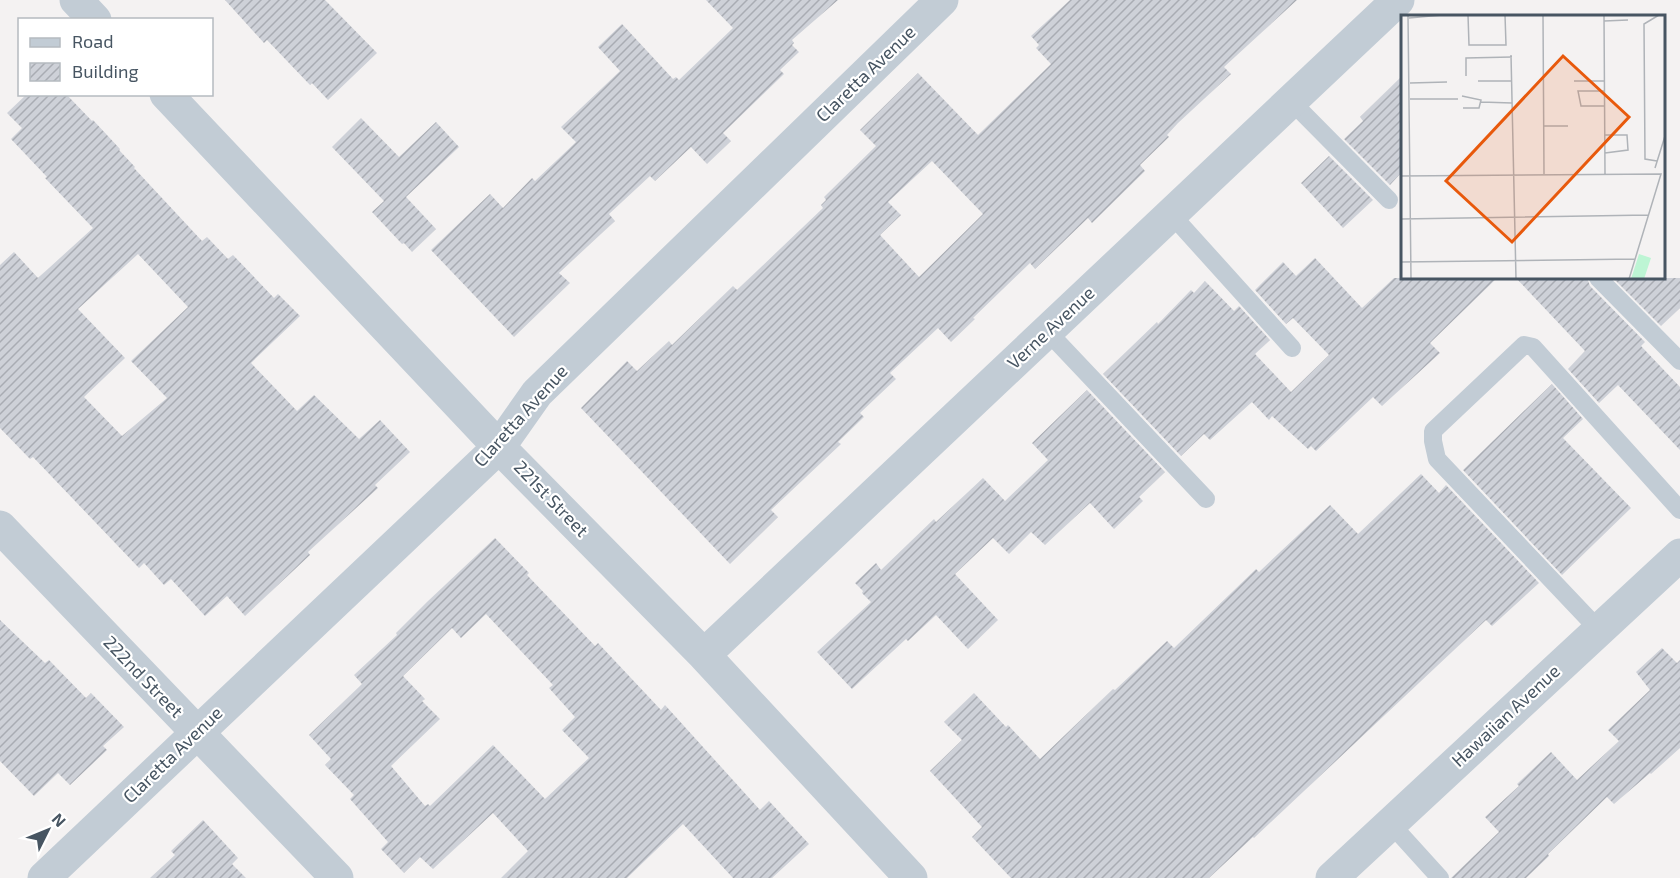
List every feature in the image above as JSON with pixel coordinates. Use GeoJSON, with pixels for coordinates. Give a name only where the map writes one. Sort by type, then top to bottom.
{"type":"FeatureCollection","features":[{"type":"Feature","properties":{"kind":"street"},"geometry":{"type":"LineString","coordinates":[[76,0],[93,18]]}},
{"type":"Feature","properties":{"kind":"street","name":"Claretta Avenue"},"geometry":{"type":"LineString","coordinates":[[44,878],[499,447],[537,393],[942,0]]}},
{"type":"Feature","properties":{"kind":"street","name":"Verne Avenue"},"geometry":{"type":"LineString","coordinates":[[704,655],[1398,0]]}},
{"type":"Feature","properties":{"kind":"street","name":"221st Street"},"geometry":{"type":"LineString","coordinates":[[168,96],[499,447],[704,655],[911,878]]}},
{"type":"Feature","properties":{"kind":"street","name":"222nd Street"},"geometry":{"type":"LineString","coordinates":[[0,527],[337,878]]}},
{"type":"Feature","properties":{"kind":"street","name":"Hawaiian Avenue"},"geometry":{"type":"LineString","coordinates":[[1332,878],[1680,555]]}},
{"type":"Feature","properties":{"kind":"lane"},"geometry":{"type":"LineString","coordinates":[[1291,101],[1389,200]]}},
{"type":"Feature","properties":{"kind":"lane"},"geometry":{"type":"LineString","coordinates":[[1171,214],[1292,348]]}},
{"type":"Feature","properties":{"kind":"lane"},"geometry":{"type":"LineString","coordinates":[[1600,279],[1680,362]]}},
{"type":"Feature","properties":{"kind":"lane"},"geometry":{"type":"LineString","coordinates":[[1047,331],[1206,499]]}},
{"type":"Feature","properties":{"kind":"lane"},"geometry":{"type":"LineString","coordinates":[[1599,630],[1437,459],[1433,431],[1524,345],[1533,347],[1680,510]]}},
{"type":"Feature","properties":{"kind":"lane"},"geometry":{"type":"LineString","coordinates":[[1391,824],[1440,878]]}},
{"type":"Feature","properties":{"kind":"building"},"geometry":{"type":"Polygon","coordinates":[[[225,0],[325,0],[377,53],[328,100],[312,83],[310,85],[267,40],[264,43],[225,0]]]}},
{"type":"Feature","properties":{"kind":"building"},"geometry":{"type":"Polygon","coordinates":[[[706,0],[838,0],[792,40],[794,43],[792,45],[799,52],[780,70],[784,74],[723,133],[731,141],[707,164],[691,147],[655,181],[650,176],[609,214],[615,221],[559,273],[570,283],[514,337],[431,250],[490,194],[503,208],[532,178],[535,181],[576,142],[561,127],[620,71],[598,47],[622,24],[673,79],[676,77],[679,80],[733,28],[706,0]]]}},
{"type":"Feature","properties":{"kind":"building"},"geometry":{"type":"Polygon","coordinates":[[[1070,0],[1297,0],[1224,67],[1231,74],[1178,123],[1167,135],[1169,137],[1140,165],[1145,171],[1092,223],[1088,218],[1035,269],[1030,263],[951,342],[938,328],[890,373],[896,379],[860,413],[864,417],[838,442],[841,444],[771,510],[778,517],[730,564],[581,408],[627,361],[637,371],[669,341],[672,345],[733,286],[737,290],[823,208],[821,205],[826,200],[824,197],[876,146],[860,130],[918,73],[978,135],[1051,64],[1036,48],[1039,45],[1031,36],[1070,0]],[[932,161],[888,202],[901,215],[880,235],[919,277],[983,214],[932,161]]]}},
{"type":"Feature","properties":{"kind":"building"},"geometry":{"type":"Polygon","coordinates":[[[1401,77],[1401,173],[1390,185],[1344,139],[1363,121],[1360,117],[1401,77]]]}},
{"type":"Feature","properties":{"kind":"building"},"geometry":{"type":"Polygon","coordinates":[[[25,96],[68,96],[120,149],[134,168],[202,241],[207,237],[228,259],[233,255],[274,298],[278,294],[300,316],[251,363],[297,411],[314,395],[359,439],[380,420],[410,452],[375,485],[378,488],[308,552],[310,555],[245,616],[227,596],[205,616],[171,579],[164,585],[144,563],[139,568],[33,457],[30,459],[0,428],[0,265],[14,252],[38,278],[93,228],[11,139],[22,128],[7,113],[25,96]],[[138,254],[78,309],[125,358],[84,397],[122,436],[167,398],[131,361],[188,307],[138,254]]]}},
{"type":"Feature","properties":{"kind":"building"},"geometry":{"type":"Polygon","coordinates":[[[361,118],[399,157],[436,122],[459,147],[406,197],[436,229],[412,252],[372,212],[384,201],[332,147],[361,118]]]}},
{"type":"Feature","properties":{"kind":"building"},"geometry":{"type":"Polygon","coordinates":[[[1329,156],[1373,200],[1343,228],[1301,183],[1329,156]]]}},
{"type":"Feature","properties":{"kind":"building"},"geometry":{"type":"Polygon","coordinates":[[[1315,258],[1362,308],[1394,278],[1496,279],[1430,343],[1440,353],[1382,406],[1373,397],[1316,451],[1311,446],[1308,449],[1272,416],[1269,420],[1252,402],[1210,440],[1204,434],[1181,456],[1103,374],[1157,322],[1158,324],[1191,290],[1194,293],[1205,281],[1234,311],[1239,306],[1270,340],[1255,354],[1291,392],[1329,355],[1293,318],[1286,324],[1255,290],[1283,262],[1296,276],[1315,258]]]}},
{"type":"Feature","properties":{"kind":"building"},"geometry":{"type":"Polygon","coordinates":[[[1680,278],[1680,308],[1661,326],[1614,279],[1680,278]]]}},
{"type":"Feature","properties":{"kind":"building"},"geometry":{"type":"Polygon","coordinates":[[[1517,279],[1587,279],[1590,286],[1645,342],[1641,346],[1680,387],[1680,450],[1618,385],[1599,403],[1568,369],[1585,351],[1517,279]]]}},
{"type":"Feature","properties":{"kind":"building"},"geometry":{"type":"Polygon","coordinates":[[[1552,384],[1583,419],[1563,438],[1631,508],[1562,575],[1463,470],[1552,384]]]}},
{"type":"Feature","properties":{"kind":"building"},"geometry":{"type":"Polygon","coordinates":[[[1087,390],[1165,472],[1139,497],[1143,501],[1114,529],[1090,503],[1045,545],[1031,532],[1009,554],[993,538],[955,574],[998,620],[968,649],[936,615],[908,641],[906,639],[852,689],[817,652],[871,602],[855,583],[876,563],[881,570],[934,519],[936,522],[983,478],[1005,501],[1048,460],[1032,443],[1087,390]]]}},
{"type":"Feature","properties":{"kind":"building"},"geometry":{"type":"Polygon","coordinates":[[[1421,474],[1439,493],[1446,485],[1539,583],[1492,626],[1486,620],[1209,878],[1011,878],[972,837],[982,827],[930,771],[962,740],[944,722],[974,693],[1040,759],[1167,641],[1174,648],[1256,569],[1259,572],[1330,505],[1358,534],[1421,474]]]}},
{"type":"Feature","properties":{"kind":"building"},"geometry":{"type":"Polygon","coordinates":[[[495,538],[595,646],[598,643],[661,710],[665,705],[760,810],[769,801],[809,844],[772,878],[733,878],[683,824],[627,878],[501,878],[528,851],[493,813],[433,869],[420,857],[404,873],[381,849],[388,842],[350,799],[354,795],[325,765],[331,759],[309,735],[362,684],[354,675],[397,635],[396,633],[495,538]],[[486,614],[461,638],[452,628],[403,676],[425,699],[422,701],[440,719],[391,766],[425,806],[428,804],[430,806],[493,745],[545,799],[589,758],[562,730],[575,717],[549,688],[553,685],[486,614]]]}},
{"type":"Feature","properties":{"kind":"building"},"geometry":{"type":"Polygon","coordinates":[[[0,620],[45,663],[49,660],[86,698],[91,693],[124,727],[103,746],[107,750],[70,785],[58,773],[34,796],[0,761],[0,620]]]}},
{"type":"Feature","properties":{"kind":"building"},"geometry":{"type":"Polygon","coordinates":[[[1662,648],[1677,663],[1680,660],[1680,748],[1614,804],[1607,797],[1526,878],[1451,878],[1499,832],[1485,817],[1551,752],[1577,780],[1619,741],[1608,730],[1650,690],[1636,672],[1662,648]]]}},
{"type":"Feature","properties":{"kind":"building"},"geometry":{"type":"Polygon","coordinates":[[[203,820],[238,858],[232,864],[246,878],[150,878],[175,855],[171,851],[203,820]]]}}]}
